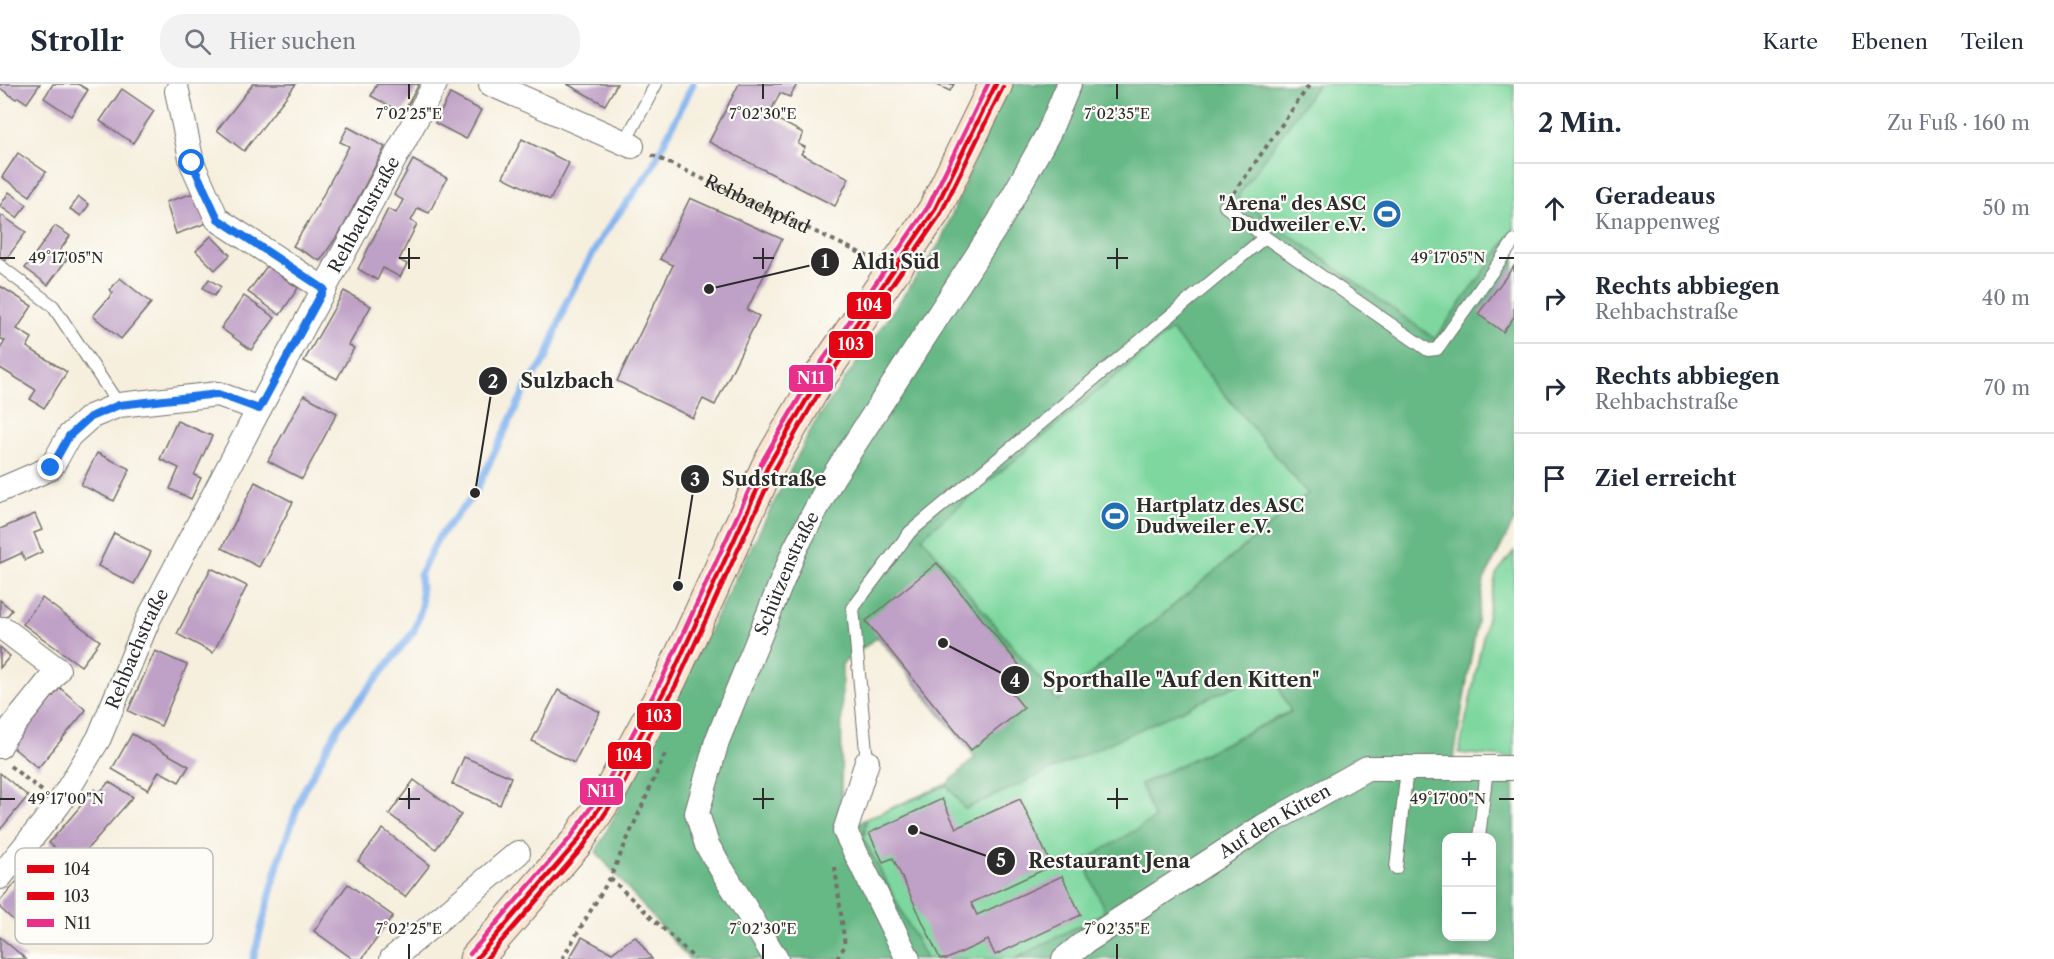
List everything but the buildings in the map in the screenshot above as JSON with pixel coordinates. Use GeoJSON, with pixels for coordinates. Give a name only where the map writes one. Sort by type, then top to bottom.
{"type":"FeatureCollection","features":[{"type":"Feature","properties":{"kind":"main road"},"geometry":{"type":"LineString","coordinates":[[476,959],[577,842],[611,790],[670,680],[768,466],[818,380],[934,211],[996,84]]}},
{"type":"Feature","properties":{"kind":"street","name":"Rehbachstraße"},"geometry":{"type":"LineString","coordinates":[[23,848],[59,804],[99,738],[148,620],[435,84]]}},
{"type":"Feature","properties":{"kind":"street"},"geometry":{"type":"LineString","coordinates":[[490,84],[628,144]]}},
{"type":"Feature","properties":{"kind":"street","name":"Schützenstraße"},"geometry":{"type":"LineString","coordinates":[[776,959],[707,845],[697,813],[717,741],[795,549],[828,487],[866,424],[999,222],[1049,132],[1069,84]]}},
{"type":"Feature","properties":{"kind":"street"},"geometry":{"type":"LineString","coordinates":[[177,91],[192,163],[218,219],[324,289]]}},
{"type":"Feature","properties":{"kind":"street"},"geometry":{"type":"LineString","coordinates":[[0,490],[51,468],[69,436],[90,417],[119,405],[218,394],[259,409]]}},
{"type":"Feature","properties":{"kind":"street"},"geometry":{"type":"LineString","coordinates":[[4,629],[58,670],[4,737],[4,755]]}},
{"type":"Feature","properties":{"kind":"street"},"geometry":{"type":"LineString","coordinates":[[867,762],[845,831],[908,959]]}},
{"type":"Feature","properties":{"kind":"street","name":"Auf den Kitten"},"geometry":{"type":"LineString","coordinates":[[1064,959],[1085,942],[1264,826],[1367,768],[1514,768]]}},
{"type":"Feature","properties":{"kind":"street"},"geometry":{"type":"LineString","coordinates":[[392,959],[518,853]]}},
{"type":"Feature","properties":{"kind":"street","name":"Rehbachstraße"},"geometry":{"type":"LineString","coordinates":[[0,877],[15,858]]}},
{"type":"Feature","properties":{"kind":"lane"},"geometry":{"type":"LineString","coordinates":[[628,144],[656,84]]}},
{"type":"Feature","properties":{"kind":"lane"},"geometry":{"type":"LineString","coordinates":[[1224,206],[1264,237],[1428,350],[1437,349],[1514,241]]}},
{"type":"Feature","properties":{"kind":"lane"},"geometry":{"type":"LineString","coordinates":[[867,762],[853,608],[910,532],[1264,237]]}},
{"type":"Feature","properties":{"kind":"lane"},"geometry":{"type":"LineString","coordinates":[[0,266],[53,306],[119,405]]}},
{"type":"Feature","properties":{"kind":"lane"},"geometry":{"type":"LineString","coordinates":[[1396,868],[1407,768]]}},
{"type":"Feature","properties":{"kind":"lane"},"geometry":{"type":"LineString","coordinates":[[1479,833],[1487,768]]}},
{"type":"Feature","properties":{"kind":"path"},"geometry":{"type":"LineString","coordinates":[[1224,206],[1310,84]]}},
{"type":"Feature","properties":{"kind":"path","name":"Rehbachpfad"},"geometry":{"type":"LineString","coordinates":[[628,144],[895,270]]}},
{"type":"Feature","properties":{"kind":"path"},"geometry":{"type":"LineString","coordinates":[[4,755],[59,804]]}},
{"type":"Feature","properties":{"kind":"path"},"geometry":{"type":"LineString","coordinates":[[836,959],[845,946],[833,857],[845,831]]}},
{"type":"Feature","properties":{"kind":"path"},"geometry":{"type":"LineString","coordinates":[[609,878],[694,959]]}},
{"type":"Feature","properties":{"kind":"green space"},"geometry":{"type":"Polygon","coordinates":[[[1006,84],[1318,84],[1237,197],[1435,339],[1514,230],[1514,521],[1484,580],[1452,769],[1514,772],[1514,959],[1015,959],[1105,912],[1084,861],[1154,819],[1141,784],[1291,712],[1270,670],[965,809],[947,785],[877,815],[947,784],[975,757],[878,637],[842,664],[841,830],[866,819],[864,839],[926,959],[689,959],[596,852],[814,424],[940,243],[1006,84]],[[1171,330],[922,537],[1058,701],[1308,494],[1171,330]]]}},
{"type":"Feature","properties":{"kind":"green space","name":"\"Arena\" des ASC Dudweiler e.V."},"geometry":{"type":"Polygon","coordinates":[[[1318,84],[1514,84],[1514,230],[1435,340],[1237,197],[1318,84]]]}},
{"type":"Feature","properties":{"kind":"green space","name":"Hartplatz des ASC Dudweiler e.V."},"geometry":{"type":"Polygon","coordinates":[[[1171,330],[1308,494],[1058,701],[921,537],[1171,330]]]}},
{"type":"Feature","properties":{"kind":"green space"},"geometry":{"type":"Polygon","coordinates":[[[1514,551],[1514,758],[1459,753],[1496,574],[1514,551]]]}},
{"type":"Feature","properties":{"kind":"green space"},"geometry":{"type":"Polygon","coordinates":[[[1270,669],[1291,711],[1141,784],[1154,819],[1106,912],[1015,959],[926,959],[864,839],[866,819],[947,785],[965,809],[1270,669]]]}},
{"type":"Feature","properties":{"kind":"waterway"},"geometry":{"type":"LineString","coordinates":[[253,959],[280,857],[302,794],[339,726],[414,631],[422,606],[420,575],[438,538],[475,493],[527,385],[546,359],[567,301],[603,235],[650,171],[693,84]]}},
{"type":"Feature","properties":{"kind":"transit line","name":"N11"},"geometry":{"type":"LineString","coordinates":[[470,954],[571,837],[605,786],[663,677],[762,462],[812,376],[928,207],[988,84]]}},
{"type":"Feature","properties":{"kind":"transit line","name":"104"},"geometry":{"type":"LineString","coordinates":[[476,959],[577,842],[611,790],[670,680],[768,466],[818,380],[934,211],[996,84]]}},
{"type":"Feature","properties":{"kind":"transit line","name":"103"},"geometry":{"type":"LineString","coordinates":[[486,959],[583,847],[618,794],[677,683],[775,469],[824,384],[940,215],[1003,87]]}},
{"type":"Feature","properties":{"kind":"place","name":"\"Arena\" des ASC Dudweiler e.V."},"geometry":{"type":"Point","coordinates":[1387,214]}},
{"type":"Feature","properties":{"kind":"place","name":"Aldi Süd"},"geometry":{"type":"Point","coordinates":[709,289]}},
{"type":"Feature","properties":{"kind":"place","name":"Sulzbach"},"geometry":{"type":"Point","coordinates":[475,493]}},
{"type":"Feature","properties":{"kind":"place","name":"Hartplatz des ASC Dudweiler e.V."},"geometry":{"type":"Point","coordinates":[1115,516]}},
{"type":"Feature","properties":{"kind":"place","name":"Sudstraße"},"geometry":{"type":"Point","coordinates":[678,586]}},
{"type":"Feature","properties":{"kind":"place","name":"Sporthalle \"Auf den Kitten\""},"geometry":{"type":"Point","coordinates":[943,643]}},
{"type":"Feature","properties":{"kind":"place","name":"Restaurant Jena"},"geometry":{"type":"Point","coordinates":[913,830]}},
{"type":"Feature","properties":{"kind":"route"},"geometry":{"type":"LineString","coordinates":[[51,468],[69,436],[90,417],[119,405],[218,394],[259,409],[324,289],[218,219],[192,163]]}}]}
